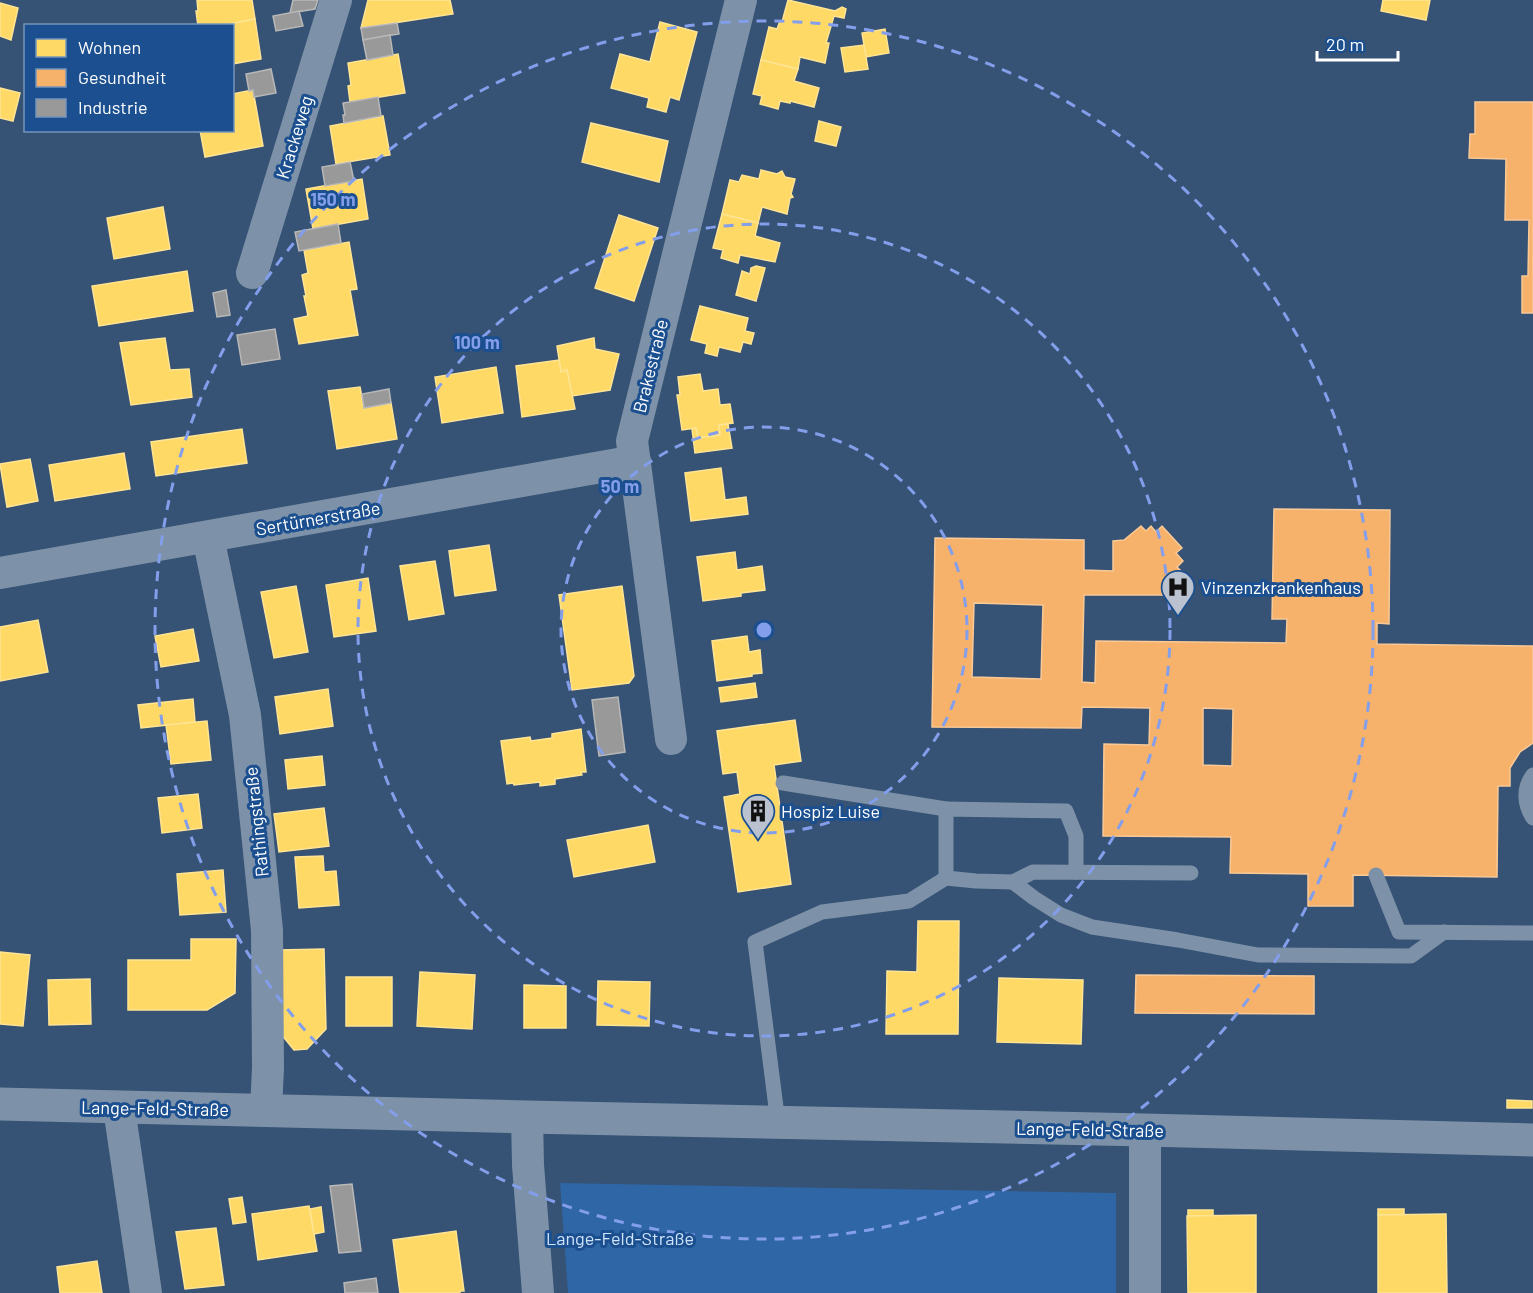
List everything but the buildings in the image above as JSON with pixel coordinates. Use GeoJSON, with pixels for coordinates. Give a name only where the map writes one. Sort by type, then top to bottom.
{"type":"FeatureCollection","features":[{"type":"Feature","properties":{"kind":"street","name":"Krackeweg"},"geometry":{"type":"LineString","coordinates":[[252,273],[336,0]]}},
{"type":"Feature","properties":{"kind":"street","name":"Brakestraße"},"geometry":{"type":"LineString","coordinates":[[671,739],[632,441],[741,0]]}},
{"type":"Feature","properties":{"kind":"street","name":"Sertürnerstraße"},"geometry":{"type":"LineString","coordinates":[[0,573],[635,461]]}},
{"type":"Feature","properties":{"kind":"street","name":"Rathingstraße"},"geometry":{"type":"LineString","coordinates":[[208,537],[246,726],[267,930],[266,1110]]}},
{"type":"Feature","properties":{"kind":"street","name":"Lange-Feld-Straße"},"geometry":{"type":"LineString","coordinates":[[0,1104],[1533,1140]]}},
{"type":"Feature","properties":{"kind":"street"},"geometry":{"type":"LineString","coordinates":[[119,1108],[146,1293]]}},
{"type":"Feature","properties":{"kind":"street"},"geometry":{"type":"LineString","coordinates":[[527,1117],[528,1165],[538,1293]]}},
{"type":"Feature","properties":{"kind":"street"},"geometry":{"type":"LineString","coordinates":[[1145,1130],[1145,1293]]}},
{"type":"Feature","properties":{"kind":"lane"},"geometry":{"type":"LineString","coordinates":[[1533,775],[1526,792],[1526,803],[1533,818]]}},
{"type":"Feature","properties":{"kind":"lane"},"geometry":{"type":"LineString","coordinates":[[783,783],[946,809],[1066,811],[1076,836],[1076,872]]}},
{"type":"Feature","properties":{"kind":"lane"},"geometry":{"type":"LineString","coordinates":[[946,809],[946,878]]}},
{"type":"Feature","properties":{"kind":"lane"},"geometry":{"type":"LineString","coordinates":[[778,1123],[755,942],[822,912],[909,901],[946,878],[1013,882],[1033,872],[1191,873]]}},
{"type":"Feature","properties":{"kind":"lane"},"geometry":{"type":"LineString","coordinates":[[1376,875],[1400,932],[1533,933]]}},
{"type":"Feature","properties":{"kind":"lane"},"geometry":{"type":"LineString","coordinates":[[1013,882],[1061,915],[1092,927],[1258,955],[1411,956],[1444,932]]}},
{"type":"Feature","properties":{"kind":"green space","name":"Lange-Feld-Straße"},"geometry":{"type":"Polygon","coordinates":[[[560,1183],[1116,1193],[1116,1293],[568,1293],[560,1183]]]}},
{"type":"Feature","properties":{"kind":"place","name":"Vinzenzkrankenhaus"},"geometry":{"type":"Point","coordinates":[1178,616]}},
{"type":"Feature","properties":{"kind":"place","name":"Hospiz Luise"},"geometry":{"type":"Point","coordinates":[758,840]}}]}
